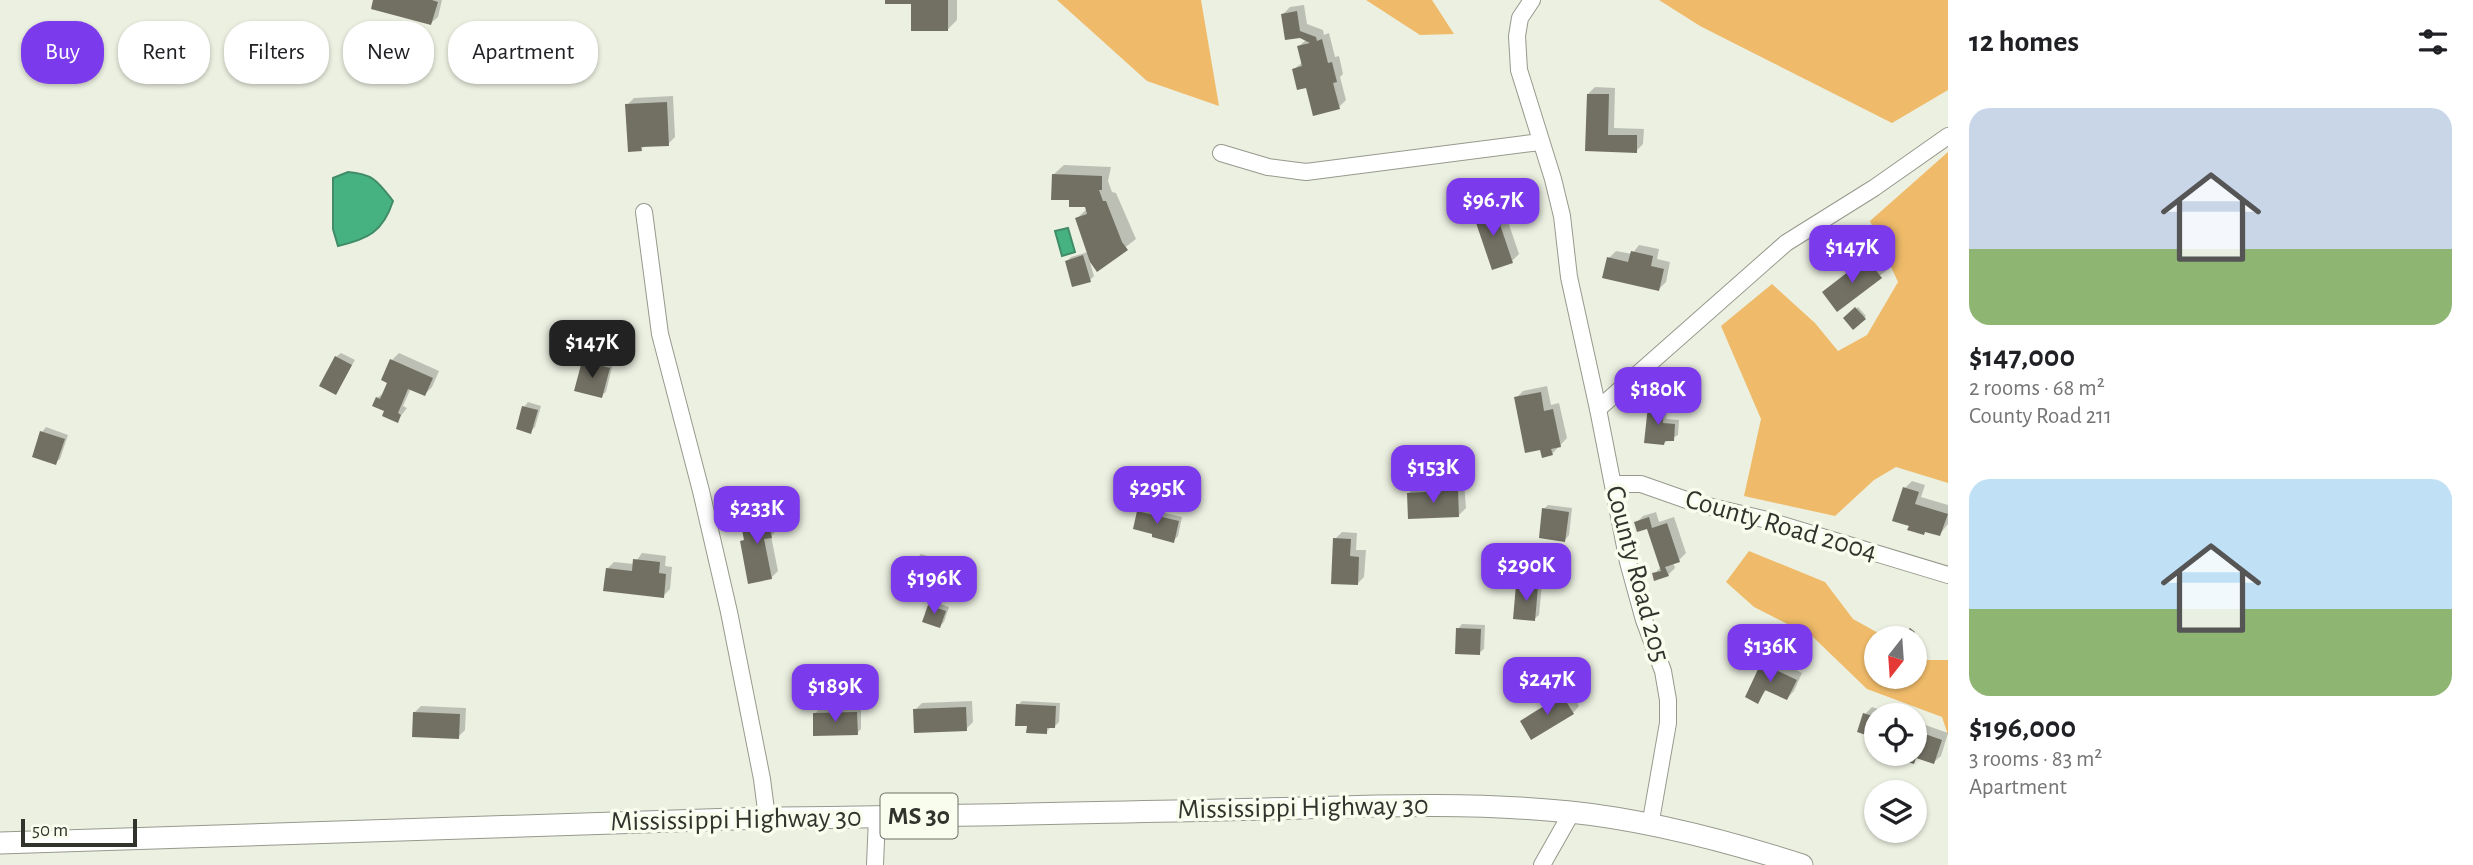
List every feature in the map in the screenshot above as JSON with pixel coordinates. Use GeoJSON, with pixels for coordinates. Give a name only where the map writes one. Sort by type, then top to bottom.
{"type":"FeatureCollection","features":[{"type":"Feature","properties":{"kind":"main road","name":"Mississippi Highway 30"},"geometry":{"type":"LineString","coordinates":[[0,843],[767,818],[1468,805],[1572,812],[1650,826],[1732,843],[1802,865]]}},
{"type":"Feature","properties":{"kind":"street","name":"County Road 205"},"geometry":{"type":"LineString","coordinates":[[1532,0],[1520,18],[1517,36],[1519,70],[1562,216],[1569,277],[1628,562],[1644,620],[1663,671],[1668,700],[1668,723],[1650,826]]}},
{"type":"Feature","properties":{"kind":"street"},"geometry":{"type":"LineString","coordinates":[[1598,409],[1786,243],[1874,188],[1948,136]]}},
{"type":"Feature","properties":{"kind":"street"},"geometry":{"type":"LineString","coordinates":[[1221,153],[1268,167],[1306,172],[1540,142]]}},
{"type":"Feature","properties":{"kind":"street"},"geometry":{"type":"LineString","coordinates":[[645,212],[660,334],[729,612],[762,779],[767,818]]}},
{"type":"Feature","properties":{"kind":"street","name":"County Road 2004"},"geometry":{"type":"LineString","coordinates":[[1612,484],[1641,484],[1695,503],[1763,519],[1948,575]]}},
{"type":"Feature","properties":{"kind":"street"},"geometry":{"type":"LineString","coordinates":[[1542,865],[1572,812]]}},
{"type":"Feature","properties":{"kind":"street"},"geometry":{"type":"LineString","coordinates":[[875,865],[877,817]]}},
{"type":"Feature","properties":{"kind":"shaded area"},"geometry":{"type":"Polygon","coordinates":[[[1057,0],[1201,0],[1219,106],[1147,81],[1057,0]]]}},
{"type":"Feature","properties":{"kind":"shaded area"},"geometry":{"type":"Polygon","coordinates":[[[1366,0],[1432,0],[1454,34],[1420,35],[1366,0]]]}},
{"type":"Feature","properties":{"kind":"shaded area"},"geometry":{"type":"Polygon","coordinates":[[[1659,0],[1948,0],[1948,90],[1892,123],[1700,26],[1659,0]]]}},
{"type":"Feature","properties":{"kind":"shaded area"},"geometry":{"type":"Polygon","coordinates":[[[1948,152],[1948,483],[1896,467],[1874,480],[1835,516],[1744,496],[1761,419],[1721,326],[1772,284],[1815,323],[1838,351],[1867,335],[1898,282],[1870,221],[1948,152]]]}},
{"type":"Feature","properties":{"kind":"shaded area"},"geometry":{"type":"Polygon","coordinates":[[[348,172],[375,180],[393,201],[384,220],[373,233],[338,246],[333,229],[333,178],[348,172]]]}},
{"type":"Feature","properties":{"kind":"shaded area"},"geometry":{"type":"Polygon","coordinates":[[[1068,228],[1075,252],[1062,256],[1055,231],[1068,228]]]}},
{"type":"Feature","properties":{"kind":"shaded area"},"geometry":{"type":"Polygon","coordinates":[[[1749,551],[1825,582],[1853,619],[1866,626],[1864,686],[1813,637],[1754,607],[1726,582],[1749,551]]]}},
{"type":"Feature","properties":{"kind":"shaded area"},"geometry":{"type":"Polygon","coordinates":[[[1927,660],[1948,660],[1948,735],[1942,717],[1927,711],[1927,703],[1904,703],[1870,690],[1927,690],[1927,660]]]}},
{"type":"Feature","properties":{"kind":"building"},"geometry":{"type":"Polygon","coordinates":[[[373,0],[438,2],[432,21],[416,21],[371,9],[373,0]]]}},
{"type":"Feature","properties":{"kind":"building"},"geometry":{"type":"Polygon","coordinates":[[[885,0],[948,0],[948,31],[911,31],[911,4],[885,4],[885,0]]]}},
{"type":"Feature","properties":{"kind":"building"},"geometry":{"type":"Polygon","coordinates":[[[1297,11],[1300,31],[1316,37],[1317,41],[1322,39],[1328,63],[1332,62],[1337,82],[1333,83],[1340,109],[1313,116],[1306,88],[1297,90],[1292,69],[1302,66],[1297,46],[1310,43],[1300,38],[1285,40],[1281,14],[1297,11]]]}},
{"type":"Feature","properties":{"kind":"building"},"geometry":{"type":"Polygon","coordinates":[[[1587,94],[1609,94],[1608,135],[1637,135],[1637,153],[1585,151],[1587,94]]]}},
{"type":"Feature","properties":{"kind":"building"},"geometry":{"type":"Polygon","coordinates":[[[667,102],[669,146],[641,147],[642,151],[628,152],[625,104],[667,102]]]}},
{"type":"Feature","properties":{"kind":"building"},"geometry":{"type":"Polygon","coordinates":[[[1052,174],[1102,176],[1102,190],[1099,190],[1128,250],[1097,272],[1090,262],[1075,218],[1087,214],[1085,207],[1069,207],[1069,200],[1051,200],[1052,174]]]}},
{"type":"Feature","properties":{"kind":"building"},"geometry":{"type":"Polygon","coordinates":[[[1494,207],[1513,263],[1492,270],[1473,214],[1494,207]]]}},
{"type":"Feature","properties":{"kind":"building"},"geometry":{"type":"Polygon","coordinates":[[[1631,251],[1653,256],[1651,266],[1664,269],[1659,291],[1602,278],[1607,257],[1628,262],[1631,251]]]}},
{"type":"Feature","properties":{"kind":"building"},"geometry":{"type":"Polygon","coordinates":[[[1083,255],[1091,282],[1072,287],[1065,261],[1083,255]]]}},
{"type":"Feature","properties":{"kind":"building"},"geometry":{"type":"Polygon","coordinates":[[[1866,258],[1882,278],[1837,312],[1822,292],[1866,258]]]}},
{"type":"Feature","properties":{"kind":"building"},"geometry":{"type":"Polygon","coordinates":[[[1855,307],[1866,319],[1853,330],[1843,318],[1855,307]]]}},
{"type":"Feature","properties":{"kind":"building"},"geometry":{"type":"Polygon","coordinates":[[[335,356],[352,365],[336,395],[319,386],[335,356]]]}},
{"type":"Feature","properties":{"kind":"building"},"geometry":{"type":"Polygon","coordinates":[[[390,359],[433,378],[425,396],[408,389],[398,413],[401,415],[398,423],[382,416],[384,411],[372,406],[376,397],[380,399],[387,383],[381,380],[390,359]]]}},
{"type":"Feature","properties":{"kind":"building"},"geometry":{"type":"Polygon","coordinates":[[[582,361],[610,368],[602,398],[574,391],[582,361]]]}},
{"type":"Feature","properties":{"kind":"building"},"geometry":{"type":"Polygon","coordinates":[[[1541,392],[1544,411],[1553,409],[1561,447],[1551,449],[1553,455],[1542,458],[1540,450],[1525,453],[1514,397],[1541,392]]]}},
{"type":"Feature","properties":{"kind":"building"},"geometry":{"type":"Polygon","coordinates":[[[522,406],[538,410],[531,434],[516,429],[522,406]]]}},
{"type":"Feature","properties":{"kind":"building"},"geometry":{"type":"Polygon","coordinates":[[[1648,406],[1664,407],[1663,423],[1675,424],[1674,441],[1665,441],[1664,445],[1644,443],[1648,406]]]}},
{"type":"Feature","properties":{"kind":"building"},"geometry":{"type":"Polygon","coordinates":[[[40,431],[65,439],[56,465],[32,457],[40,431]]]}},
{"type":"Feature","properties":{"kind":"building"},"geometry":{"type":"Polygon","coordinates":[[[1903,487],[1919,492],[1915,504],[1948,514],[1940,536],[1907,530],[1909,526],[1892,521],[1903,487]]]}},
{"type":"Feature","properties":{"kind":"building"},"geometry":{"type":"Polygon","coordinates":[[[1458,490],[1459,517],[1408,519],[1407,493],[1458,490]]]}},
{"type":"Feature","properties":{"kind":"building"},"geometry":{"type":"Polygon","coordinates":[[[769,505],[772,518],[768,519],[772,538],[764,539],[772,579],[748,584],[740,541],[744,540],[741,525],[754,522],[751,509],[769,505]]]}},
{"type":"Feature","properties":{"kind":"building"},"geometry":{"type":"Polygon","coordinates":[[[1542,508],[1569,512],[1565,542],[1539,538],[1542,508]]]}},
{"type":"Feature","properties":{"kind":"building"},"geometry":{"type":"Polygon","coordinates":[[[1137,511],[1179,521],[1174,543],[1133,529],[1137,511]]]}},
{"type":"Feature","properties":{"kind":"building"},"geometry":{"type":"Polygon","coordinates":[[[1649,517],[1652,528],[1667,523],[1680,562],[1665,567],[1669,576],[1654,581],[1652,573],[1661,571],[1647,529],[1637,532],[1634,522],[1649,517]]]}},
{"type":"Feature","properties":{"kind":"building"},"geometry":{"type":"Polygon","coordinates":[[[1333,538],[1351,539],[1350,556],[1359,557],[1358,585],[1331,584],[1333,538]]]}},
{"type":"Feature","properties":{"kind":"building"},"geometry":{"type":"Polygon","coordinates":[[[915,557],[945,567],[937,593],[907,584],[915,557]]]}},
{"type":"Feature","properties":{"kind":"building"},"geometry":{"type":"Polygon","coordinates":[[[633,559],[660,562],[659,573],[666,574],[664,598],[603,591],[606,568],[632,571],[633,559]]]}},
{"type":"Feature","properties":{"kind":"building"},"geometry":{"type":"Polygon","coordinates":[[[1516,585],[1538,587],[1535,621],[1513,619],[1516,585]]]}},
{"type":"Feature","properties":{"kind":"building"},"geometry":{"type":"Polygon","coordinates":[[[928,605],[946,611],[940,628],[922,622],[928,605]]]}},
{"type":"Feature","properties":{"kind":"building"},"geometry":{"type":"Polygon","coordinates":[[[1456,628],[1481,629],[1480,655],[1455,654],[1456,628]]]}},
{"type":"Feature","properties":{"kind":"building"},"geometry":{"type":"Polygon","coordinates":[[[1761,663],[1797,680],[1787,700],[1765,690],[1758,704],[1745,697],[1761,663]]]}},
{"type":"Feature","properties":{"kind":"building"},"geometry":{"type":"Polygon","coordinates":[[[1562,695],[1574,714],[1531,740],[1520,721],[1562,695]]]}},
{"type":"Feature","properties":{"kind":"building"},"geometry":{"type":"Polygon","coordinates":[[[1016,704],[1056,706],[1055,728],[1047,728],[1047,734],[1026,733],[1027,726],[1015,726],[1016,704]]]}},
{"type":"Feature","properties":{"kind":"building"},"geometry":{"type":"Polygon","coordinates":[[[966,707],[967,731],[914,733],[913,709],[966,707]]]}},
{"type":"Feature","properties":{"kind":"building"},"geometry":{"type":"Polygon","coordinates":[[[413,712],[460,714],[459,739],[412,737],[413,712]]]}},
{"type":"Feature","properties":{"kind":"building"},"geometry":{"type":"Polygon","coordinates":[[[857,712],[858,735],[813,736],[813,713],[857,712]]]}},
{"type":"Feature","properties":{"kind":"building"},"geometry":{"type":"Polygon","coordinates":[[[1863,713],[1864,713],[1864,734],[1857,732],[1863,713]]]}},
{"type":"Feature","properties":{"kind":"building"},"geometry":{"type":"Polygon","coordinates":[[[1927,735],[1942,740],[1934,764],[1927,762],[1927,735]]]}}]}
